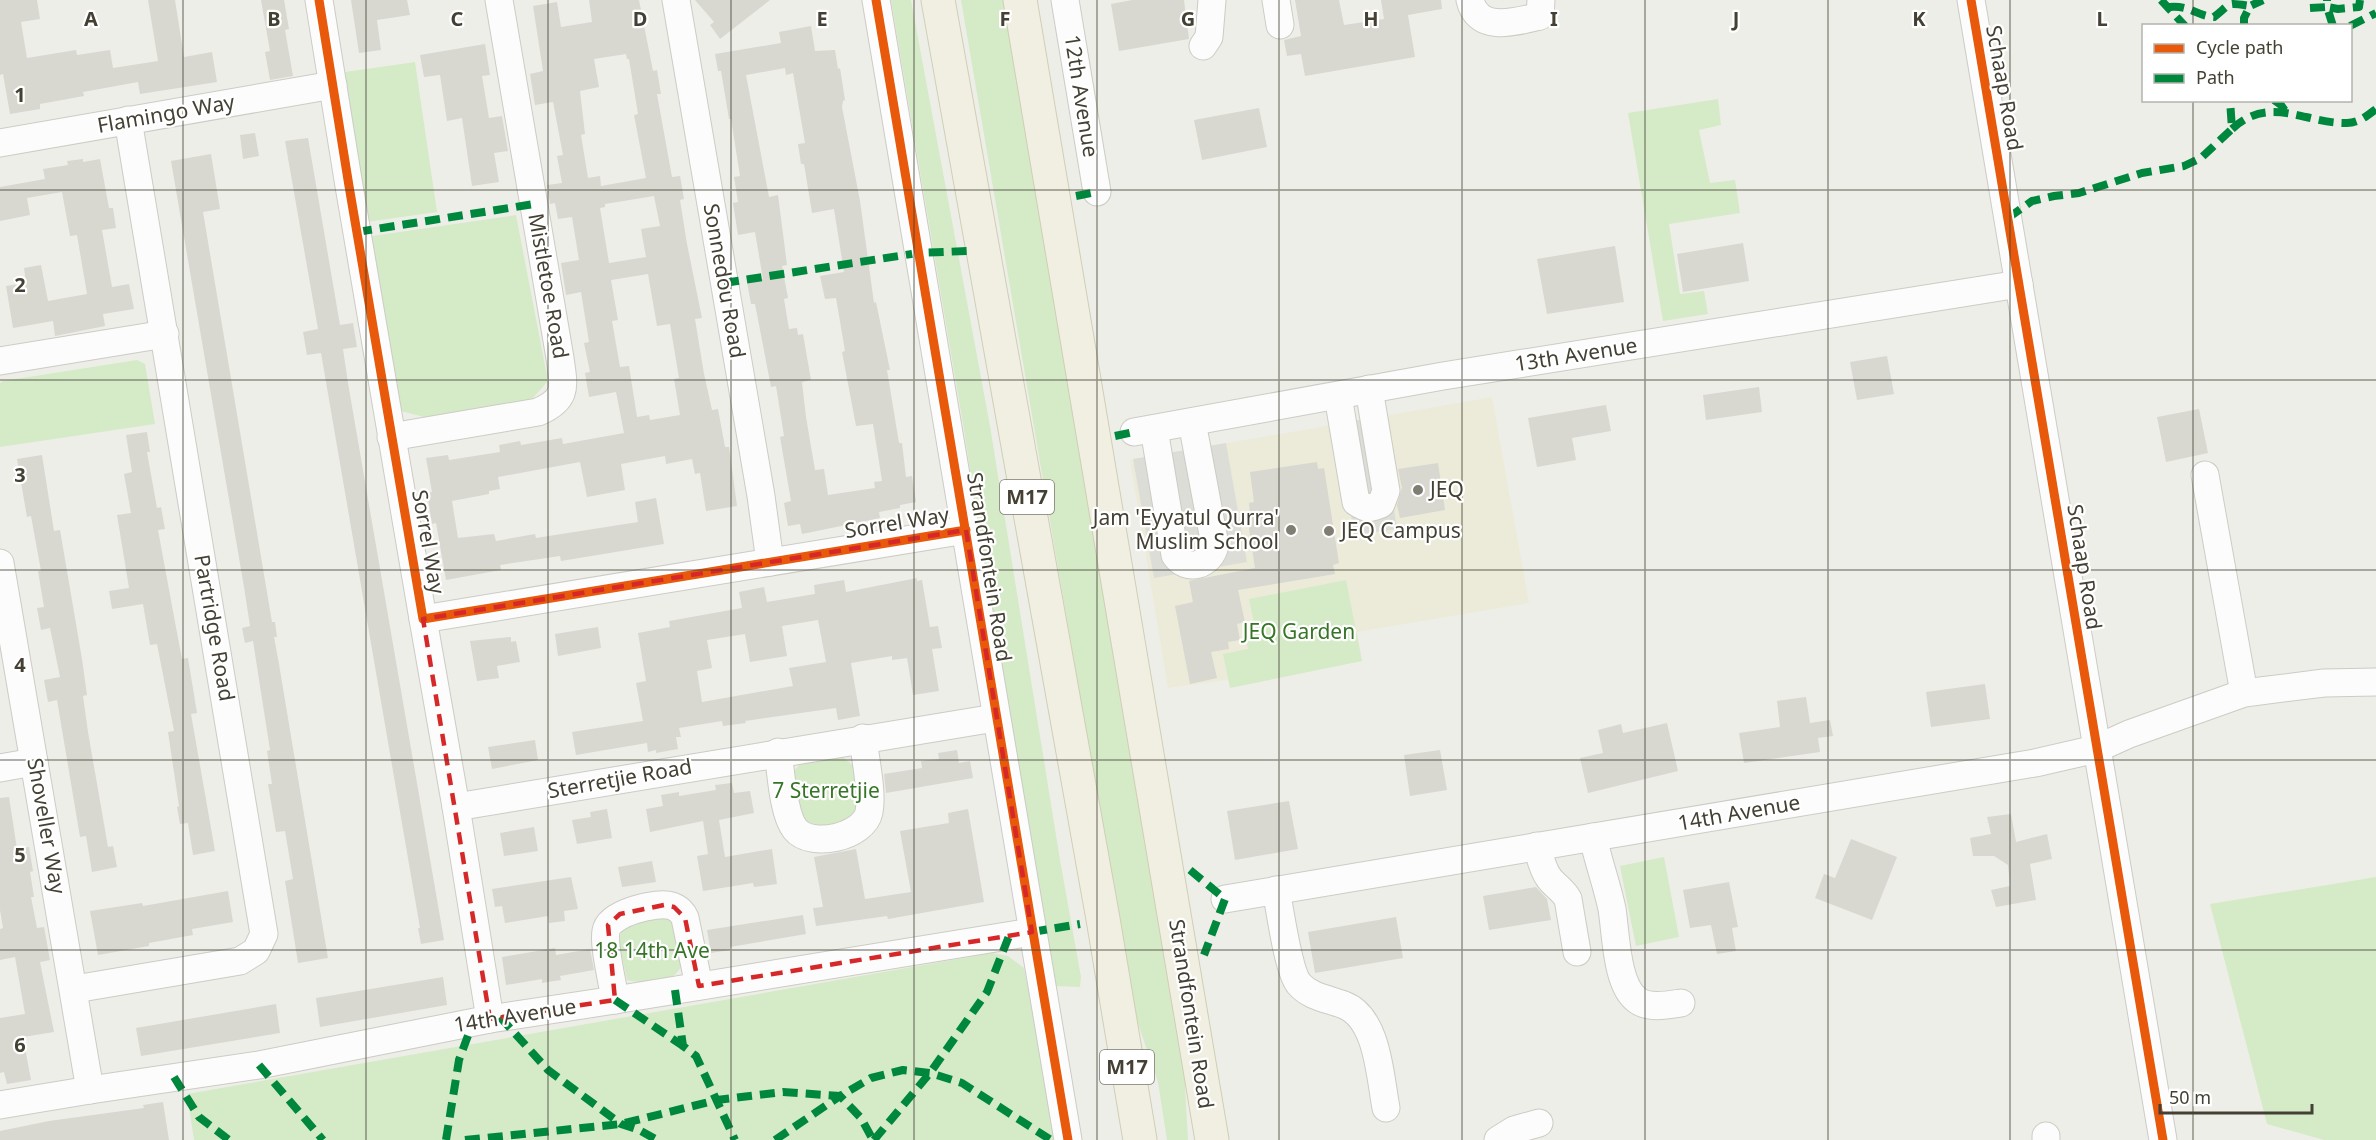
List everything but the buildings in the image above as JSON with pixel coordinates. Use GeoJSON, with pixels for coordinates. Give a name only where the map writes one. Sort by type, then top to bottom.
{"type":"FeatureCollection","features":[{"type":"Feature","properties":{"kind":"main road","name":"M17"},"geometry":{"type":"LineString","coordinates":[[938,0],[1103,919],[1140,1140]]}},
{"type":"Feature","properties":{"kind":"main road","name":"Strandfontein Road"},"geometry":{"type":"LineString","coordinates":[[1020,0],[1212,1140]]}},
{"type":"Feature","properties":{"kind":"street","name":"Sorrel Way"},"geometry":{"type":"LineString","coordinates":[[319,0],[391,437],[456,807]]}},
{"type":"Feature","properties":{"kind":"street","name":"Mistletoe Road"},"geometry":{"type":"LineString","coordinates":[[391,437],[538,412],[554,405],[561,396],[564,384],[499,0]]}},
{"type":"Feature","properties":{"kind":"street","name":"Sonnedou Road"},"geometry":{"type":"LineString","coordinates":[[676,0],[761,496],[770,562]]}},
{"type":"Feature","properties":{"kind":"street","name":"Strandfontein Road"},"geometry":{"type":"LineString","coordinates":[[876,0],[966,530],[995,718],[1068,1140]]}},
{"type":"Feature","properties":{"kind":"street","name":"12th Avenue"},"geometry":{"type":"LineString","coordinates":[[1065,0],[1097,192]]}},
{"type":"Feature","properties":{"kind":"street"},"geometry":{"type":"LineString","coordinates":[[1203,46],[1209,37],[1212,0]]}},
{"type":"Feature","properties":{"kind":"street"},"geometry":{"type":"LineString","coordinates":[[1470,0],[1473,10],[1481,20],[1492,22],[1520,21],[1540,16],[1540,0]]}},
{"type":"Feature","properties":{"kind":"street","name":"Schaap Road"},"geometry":{"type":"LineString","coordinates":[[1971,0],[2163,1140]]}},
{"type":"Feature","properties":{"kind":"street","name":"Flamingo Way"},"geometry":{"type":"LineString","coordinates":[[0,143],[333,85]]}},
{"type":"Feature","properties":{"kind":"street","name":"Partridge Road"},"geometry":{"type":"LineString","coordinates":[[75,989],[240,961],[256,951],[264,934],[128,120]]}},
{"type":"Feature","properties":{"kind":"street","name":"13th Avenue"},"geometry":{"type":"LineString","coordinates":[[1192,422],[1215,544],[1212,555],[1205,562],[1188,565],[1182,563],[1175,555],[1144,430],[1369,389],[2019,284]]}},
{"type":"Feature","properties":{"kind":"street"},"geometry":{"type":"LineString","coordinates":[[0,361],[165,334]]}},
{"type":"Feature","properties":{"kind":"street"},"geometry":{"type":"LineString","coordinates":[[1338,396],[1356,502],[1365,508],[1373,508],[1381,504],[1386,491],[1369,389]]}},
{"type":"Feature","properties":{"kind":"street"},"geometry":{"type":"LineString","coordinates":[[2205,475],[2244,693]]}},
{"type":"Feature","properties":{"kind":"street","name":"Sorrel Way"},"geometry":{"type":"LineString","coordinates":[[423,619],[966,530]]}},
{"type":"Feature","properties":{"kind":"street","name":"Shoveller Way"},"geometry":{"type":"LineString","coordinates":[[0,563],[75,989],[90,1089]]}},
{"type":"Feature","properties":{"kind":"street","name":"14th Avenue"},"geometry":{"type":"LineString","coordinates":[[1225,899],[2035,763],[2096,749],[2129,734],[2244,693],[2324,683],[2376,682]]}},
{"type":"Feature","properties":{"kind":"street","name":"Sterretjie Road"},"geometry":{"type":"LineString","coordinates":[[456,807],[778,752],[995,718]]}},
{"type":"Feature","properties":{"kind":"street"},"geometry":{"type":"LineString","coordinates":[[778,752],[788,813],[794,828],[805,836],[824,838],[855,830],[869,815],[870,803],[863,738]]}},
{"type":"Feature","properties":{"kind":"street"},"geometry":{"type":"LineString","coordinates":[[0,768],[34,762]]}},
{"type":"Feature","properties":{"kind":"street"},"geometry":{"type":"LineString","coordinates":[[456,807],[490,1019]]}},
{"type":"Feature","properties":{"kind":"street"},"geometry":{"type":"LineString","coordinates":[[1593,837],[1612,907],[1624,981],[1631,995],[1639,1002],[1661,1006],[1681,1003]]}},
{"type":"Feature","properties":{"kind":"street"},"geometry":{"type":"LineString","coordinates":[[1537,846],[1544,871],[1568,899],[1577,952]]}},
{"type":"Feature","properties":{"kind":"street"},"geometry":{"type":"LineString","coordinates":[[1276,890],[1294,976],[1306,991],[1351,1008],[1367,1027],[1373,1038],[1386,1108]]}},
{"type":"Feature","properties":{"kind":"street"},"geometry":{"type":"LineString","coordinates":[[615,1000],[606,939],[608,925],[620,914],[664,905],[674,907],[685,918],[699,986]]}},
{"type":"Feature","properties":{"kind":"street","name":"14th Avenue"},"geometry":{"type":"LineString","coordinates":[[0,1106],[90,1089],[259,1065],[490,1019],[1032,932]]}},
{"type":"Feature","properties":{"kind":"street"},"geometry":{"type":"LineString","coordinates":[[1498,1140],[1514,1130],[1539,1123]]}},
{"type":"Feature","properties":{"kind":"highlighted area"},"geometry":{"type":"Polygon","coordinates":[[[966,530],[1032,932],[699,986],[685,918],[674,907],[664,905],[620,914],[608,925],[615,1000],[490,1019],[423,619],[966,530]]]}},
{"type":"Feature","properties":{"kind":"shaded area","name":"JEQ Campus"},"geometry":{"type":"Polygon","coordinates":[[[1492,397],[1529,603],[1357,632],[1362,661],[1168,688],[1130,460],[1492,397]]]}},
{"type":"Feature","properties":{"kind":"shaded area"},"geometry":{"type":"Polygon","coordinates":[[[1380,417],[1397,529],[1354,535],[1338,423],[1380,417]]]}},
{"type":"Feature","properties":{"kind":"shaded area"},"geometry":{"type":"Polygon","coordinates":[[[1226,443],[1247,562],[1154,578],[1133,459],[1226,443]]]}},
{"type":"Feature","properties":{"kind":"green space"},"geometry":{"type":"Polygon","coordinates":[[[891,0],[911,0],[990,426],[1081,977],[1080,987],[1055,986],[891,0]]]}},
{"type":"Feature","properties":{"kind":"green space"},"geometry":{"type":"Polygon","coordinates":[[[961,0],[1005,0],[1183,1050],[1188,1140],[1167,1140],[1158,1082],[1134,1012],[961,0]]]}},
{"type":"Feature","properties":{"kind":"green space"},"geometry":{"type":"Polygon","coordinates":[[[415,62],[437,212],[367,222],[345,72],[415,62]]]}},
{"type":"Feature","properties":{"kind":"green space"},"geometry":{"type":"Polygon","coordinates":[[[1718,99],[1721,125],[1699,130],[1710,183],[1735,180],[1740,213],[1669,224],[1680,294],[1704,291],[1708,314],[1663,321],[1628,113],[1718,99]]]}},
{"type":"Feature","properties":{"kind":"green space"},"geometry":{"type":"Polygon","coordinates":[[[516,215],[548,381],[532,399],[424,417],[401,411],[372,236],[516,215]]]}},
{"type":"Feature","properties":{"kind":"green space"},"geometry":{"type":"Polygon","coordinates":[[[137,360],[145,364],[155,424],[0,447],[0,383],[3,381],[137,360]]]}},
{"type":"Feature","properties":{"kind":"green space","name":"JEQ Garden"},"geometry":{"type":"Polygon","coordinates":[[[1346,580],[1362,661],[1230,688],[1223,654],[1248,649],[1243,625],[1254,623],[1249,599],[1346,580]]]}},
{"type":"Feature","properties":{"kind":"green space","name":"7 Sterretjie"},"geometry":{"type":"Polygon","coordinates":[[[840,755],[854,766],[863,807],[855,820],[826,828],[799,819],[790,775],[802,762],[840,755]]]}},
{"type":"Feature","properties":{"kind":"green space"},"geometry":{"type":"Polygon","coordinates":[[[1664,857],[1679,937],[1636,946],[1620,866],[1664,857]]]}},
{"type":"Feature","properties":{"kind":"green space"},"geometry":{"type":"Polygon","coordinates":[[[2376,877],[2376,1140],[2324,1140],[2267,1124],[2210,904],[2376,877]]]}},
{"type":"Feature","properties":{"kind":"green space","name":"18 14th Ave"},"geometry":{"type":"Polygon","coordinates":[[[668,915],[676,921],[681,940],[683,959],[680,968],[669,979],[661,981],[627,980],[619,943],[622,926],[668,915]]]}},
{"type":"Feature","properties":{"kind":"green space"},"geometry":{"type":"Polygon","coordinates":[[[992,953],[1008,956],[1024,968],[1058,1140],[194,1140],[187,1094],[992,953]]]}},
{"type":"Feature","properties":{"kind":"marked path"},"geometry":{"type":"LineString","coordinates":[[2161,0],[2183,24]]}},
{"type":"Feature","properties":{"kind":"marked path"},"geometry":{"type":"LineString","coordinates":[[2244,24],[2244,18],[2250,6],[2263,0]]}},
{"type":"Feature","properties":{"kind":"marked path"},"geometry":{"type":"LineString","coordinates":[[2310,8],[2327,7],[2327,0]]}},
{"type":"Feature","properties":{"kind":"marked path"},"geometry":{"type":"LineString","coordinates":[[2332,24],[2327,7],[2338,9],[2359,7],[2360,0]]}},
{"type":"Feature","properties":{"kind":"marked path"},"geometry":{"type":"LineString","coordinates":[[2169,7],[2188,9],[2214,17],[2229,5],[2250,6]]}},
{"type":"Feature","properties":{"kind":"marked path"},"geometry":{"type":"LineString","coordinates":[[2352,25],[2376,13]]}},
{"type":"Feature","properties":{"kind":"marked path"},"geometry":{"type":"LineString","coordinates":[[2008,218],[2032,201],[2079,193],[2142,173],[2184,166],[2201,158],[2232,129],[2230,102]]}},
{"type":"Feature","properties":{"kind":"marked path"},"geometry":{"type":"LineString","coordinates":[[2277,102],[2286,112]]}},
{"type":"Feature","properties":{"kind":"marked path"},"geometry":{"type":"LineString","coordinates":[[2232,129],[2260,113],[2288,113],[2332,122],[2351,123],[2376,109]]}},
{"type":"Feature","properties":{"kind":"marked path"},"geometry":{"type":"LineString","coordinates":[[1076,196],[1097,192]]}},
{"type":"Feature","properties":{"kind":"marked path"},"geometry":{"type":"LineString","coordinates":[[357,232],[534,204]]}},
{"type":"Feature","properties":{"kind":"marked path"},"geometry":{"type":"LineString","coordinates":[[724,283],[918,253],[967,251]]}},
{"type":"Feature","properties":{"kind":"marked path"},"geometry":{"type":"LineString","coordinates":[[1115,436],[1134,432]]}},
{"type":"Feature","properties":{"kind":"marked path"},"geometry":{"type":"LineString","coordinates":[[1190,870],[1225,899],[1204,955]]}},
{"type":"Feature","properties":{"kind":"marked path"},"geometry":{"type":"LineString","coordinates":[[1032,932],[1080,924]]}},
{"type":"Feature","properties":{"kind":"marked path"},"geometry":{"type":"LineString","coordinates":[[874,1140],[930,1073],[987,992],[1009,936]]}},
{"type":"Feature","properties":{"kind":"marked path"},"geometry":{"type":"LineString","coordinates":[[675,990],[683,1046],[696,1056],[735,1140]]}},
{"type":"Feature","properties":{"kind":"marked path"},"geometry":{"type":"LineString","coordinates":[[615,1000],[683,1046]]}},
{"type":"Feature","properties":{"kind":"marked path"},"geometry":{"type":"LineString","coordinates":[[500,1017],[548,1070],[621,1124],[639,1130],[657,1140]]}},
{"type":"Feature","properties":{"kind":"marked path"},"geometry":{"type":"LineString","coordinates":[[446,1140],[459,1060],[473,1022]]}},
{"type":"Feature","properties":{"kind":"marked path"},"geometry":{"type":"LineString","coordinates":[[259,1065],[323,1140]]}},
{"type":"Feature","properties":{"kind":"marked path"},"geometry":{"type":"LineString","coordinates":[[465,1140],[621,1124],[717,1100],[783,1092],[840,1096],[871,1078],[903,1070],[930,1073],[962,1083],[1051,1140]]}},
{"type":"Feature","properties":{"kind":"marked path"},"geometry":{"type":"LineString","coordinates":[[174,1077],[199,1117],[229,1140]]}},
{"type":"Feature","properties":{"kind":"marked path"},"geometry":{"type":"LineString","coordinates":[[775,1140],[840,1096],[861,1118],[873,1140]]}},
{"type":"Feature","properties":{"kind":"cycle path"},"geometry":{"type":"LineString","coordinates":[[319,0],[423,619],[966,530]]}},
{"type":"Feature","properties":{"kind":"cycle path"},"geometry":{"type":"LineString","coordinates":[[876,0],[1068,1140]]}},
{"type":"Feature","properties":{"kind":"cycle path"},"geometry":{"type":"LineString","coordinates":[[1971,0],[2163,1140]]}},
{"type":"Feature","properties":{"kind":"place","name":"JEQ"},"geometry":{"type":"Point","coordinates":[1418,490]}},
{"type":"Feature","properties":{"kind":"place","name":"Jam 'Eyyatul Qurra' Muslim School"},"geometry":{"type":"Point","coordinates":[1291,530]}},
{"type":"Feature","properties":{"kind":"place","name":"JEQ Campus"},"geometry":{"type":"Point","coordinates":[1329,531]}}]}
